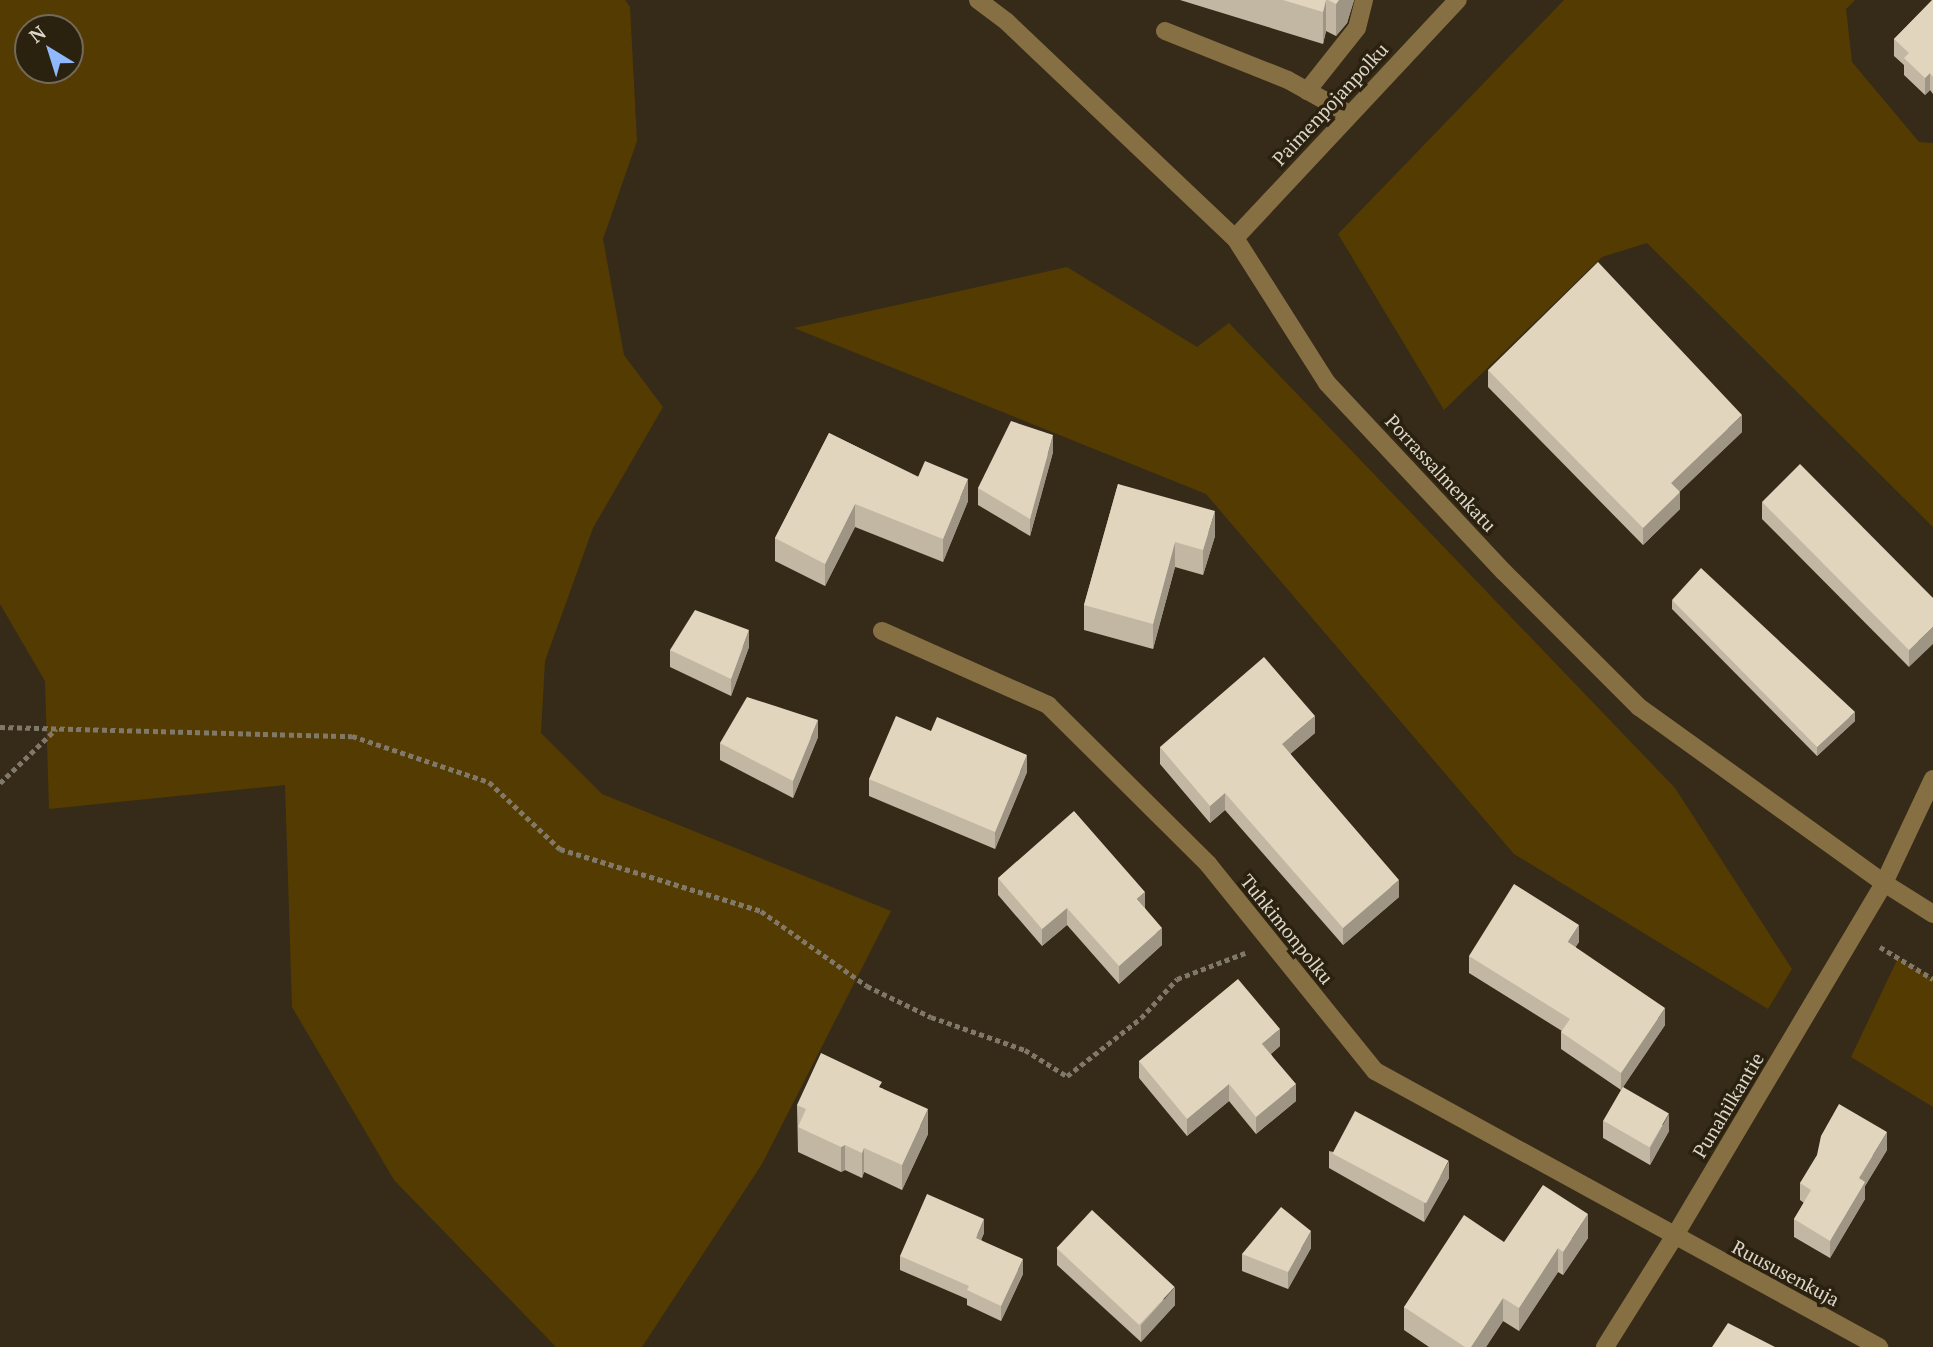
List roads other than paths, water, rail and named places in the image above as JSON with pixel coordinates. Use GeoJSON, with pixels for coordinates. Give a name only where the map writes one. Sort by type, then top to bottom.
{"type":"FeatureCollection","features":[{"type":"Feature","properties":{"kind":"street","name":"Porrassalmenkatu"},"geometry":{"type":"LineString","coordinates":[[978,0],[1007,22],[1235,238],[1328,383],[1504,572],[1630,698],[1884,883],[1933,914]]}},
{"type":"Feature","properties":{"kind":"street"},"geometry":{"type":"LineString","coordinates":[[1307,91],[1357,28],[1364,0]]}},
{"type":"Feature","properties":{"kind":"street","name":"Paimenpojanpolku"},"geometry":{"type":"LineString","coordinates":[[1235,238],[1458,0]]}},
{"type":"Feature","properties":{"kind":"street"},"geometry":{"type":"LineString","coordinates":[[1165,31],[1287,80],[1349,114]]}},
{"type":"Feature","properties":{"kind":"street","name":"Tuhkimonpolku"},"geometry":{"type":"LineString","coordinates":[[882,631],[1048,705],[1208,864],[1375,1071],[1674,1237]]}},
{"type":"Feature","properties":{"kind":"street","name":"Punahilkantie"},"geometry":{"type":"LineString","coordinates":[[1605,1347],[1674,1237],[1884,883],[1933,779]]}},
{"type":"Feature","properties":{"kind":"street","name":"Ruususenkuja"},"geometry":{"type":"LineString","coordinates":[[1674,1237],[1879,1347]]}}]}
